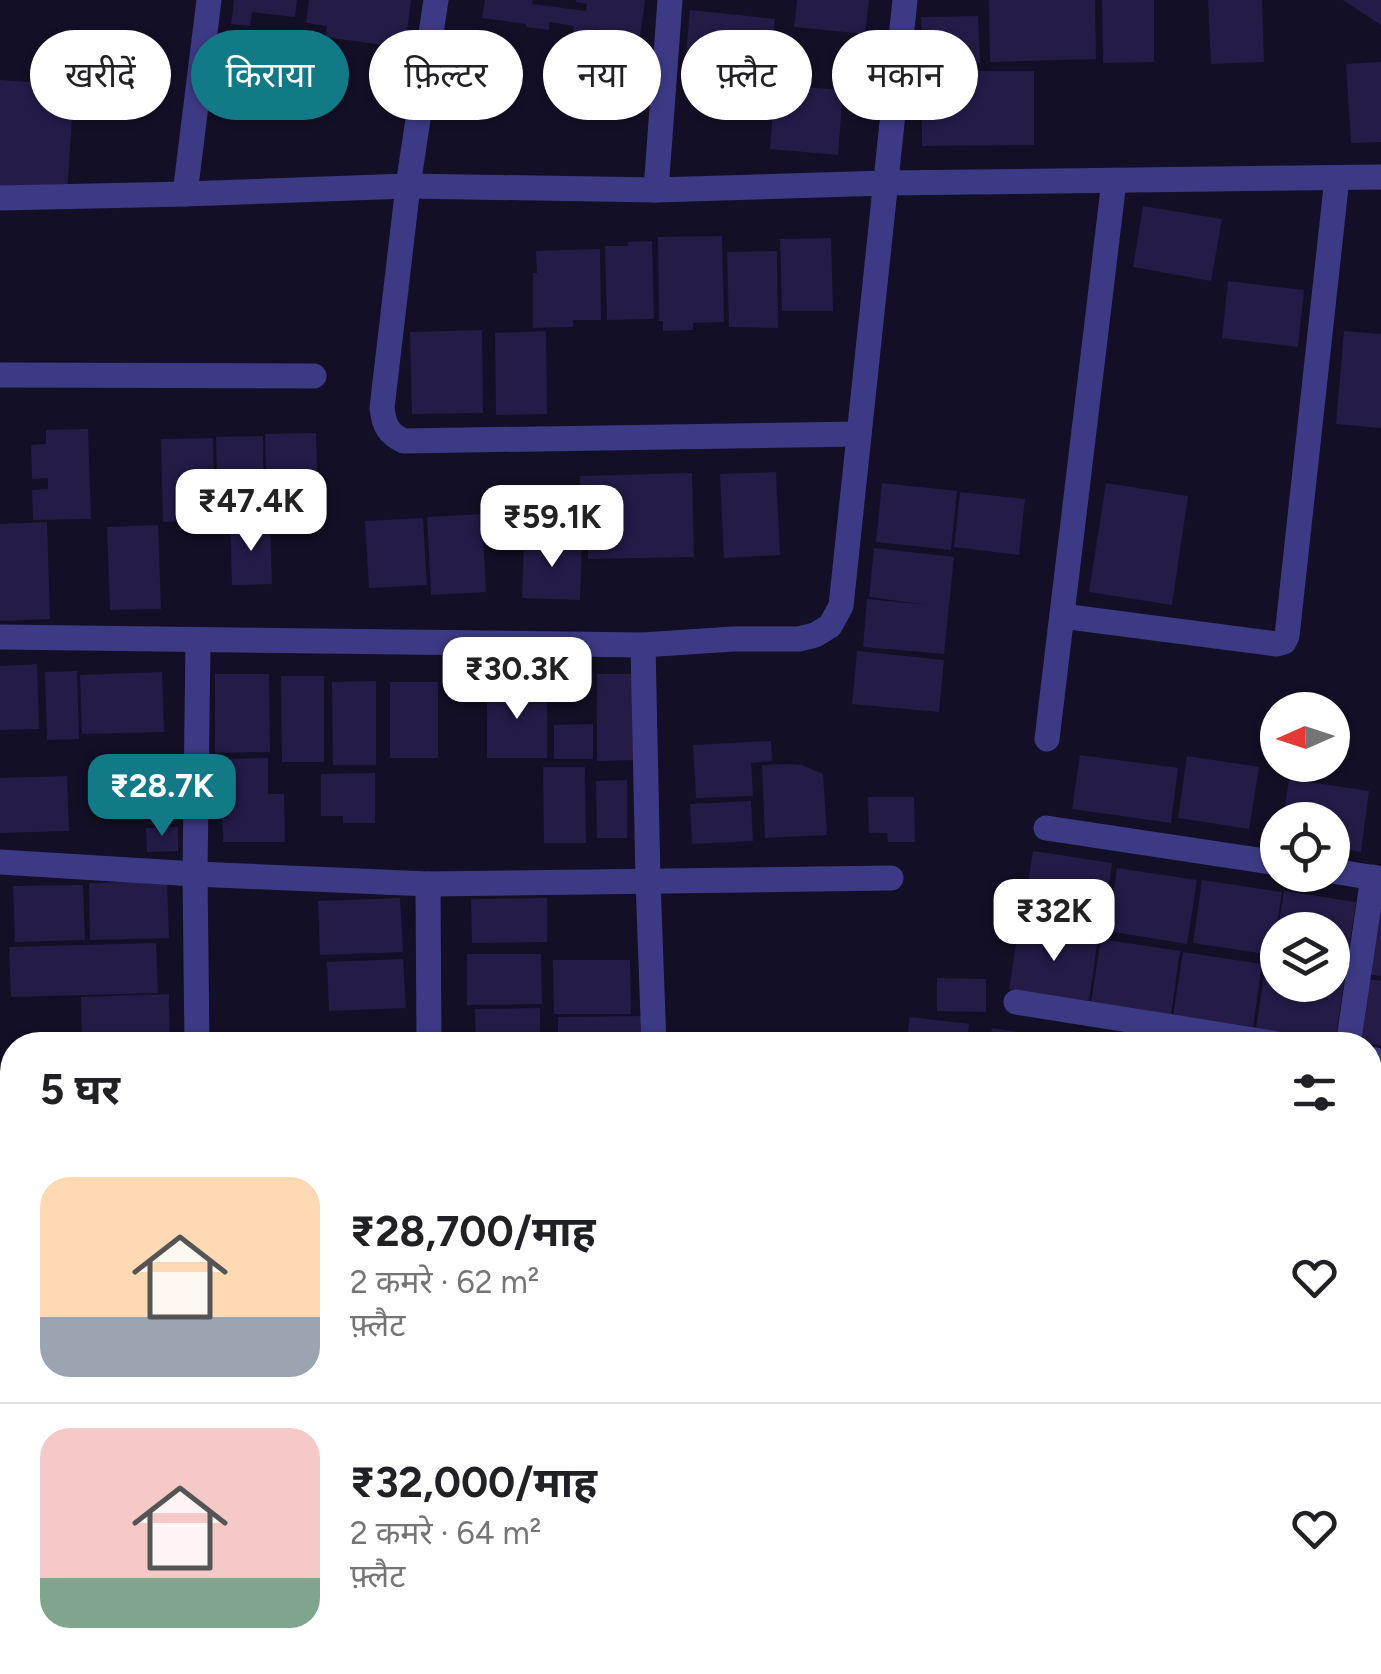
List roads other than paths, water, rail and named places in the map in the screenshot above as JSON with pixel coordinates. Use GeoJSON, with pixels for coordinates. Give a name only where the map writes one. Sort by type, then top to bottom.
{"type":"FeatureCollection","features":[{"type":"Feature","properties":{"kind":"street"},"geometry":{"type":"LineString","coordinates":[[185,194],[209,0]]}},
{"type":"Feature","properties":{"kind":"street"},"geometry":{"type":"LineString","coordinates":[[436,0],[408,186],[382,408],[392,436],[404,441],[860,434]]}},
{"type":"Feature","properties":{"kind":"street"},"geometry":{"type":"LineString","coordinates":[[656,190],[670,0]]}},
{"type":"Feature","properties":{"kind":"street"},"geometry":{"type":"LineString","coordinates":[[0,636],[642,645],[799,638],[830,626],[841,606],[905,0]]}},
{"type":"Feature","properties":{"kind":"street"},"geometry":{"type":"LineString","coordinates":[[0,198],[408,186],[656,190],[1381,177]]}},
{"type":"Feature","properties":{"kind":"street"},"geometry":{"type":"LineString","coordinates":[[1062,616],[1284,642],[1337,178]]}},
{"type":"Feature","properties":{"kind":"street"},"geometry":{"type":"LineString","coordinates":[[1047,739],[1114,181]]}},
{"type":"Feature","properties":{"kind":"street"},"geometry":{"type":"LineString","coordinates":[[0,376],[314,376]]}},
{"type":"Feature","properties":{"kind":"street"},"geometry":{"type":"LineString","coordinates":[[196,1032],[198,640]]}},
{"type":"Feature","properties":{"kind":"street"},"geometry":{"type":"LineString","coordinates":[[642,645],[654,1032]]}},
{"type":"Feature","properties":{"kind":"street"},"geometry":{"type":"LineString","coordinates":[[1046,828],[1260,860]]}},
{"type":"Feature","properties":{"kind":"street"},"geometry":{"type":"LineString","coordinates":[[0,862],[428,884],[891,878]]}},
{"type":"Feature","properties":{"kind":"street"},"geometry":{"type":"LineString","coordinates":[[1350,874],[1377,878],[1350,1032]]}},
{"type":"Feature","properties":{"kind":"street"},"geometry":{"type":"LineString","coordinates":[[428,884],[428,1032]]}},
{"type":"Feature","properties":{"kind":"street"},"geometry":{"type":"LineString","coordinates":[[1016,1002],[1204,1032]]}}]}
